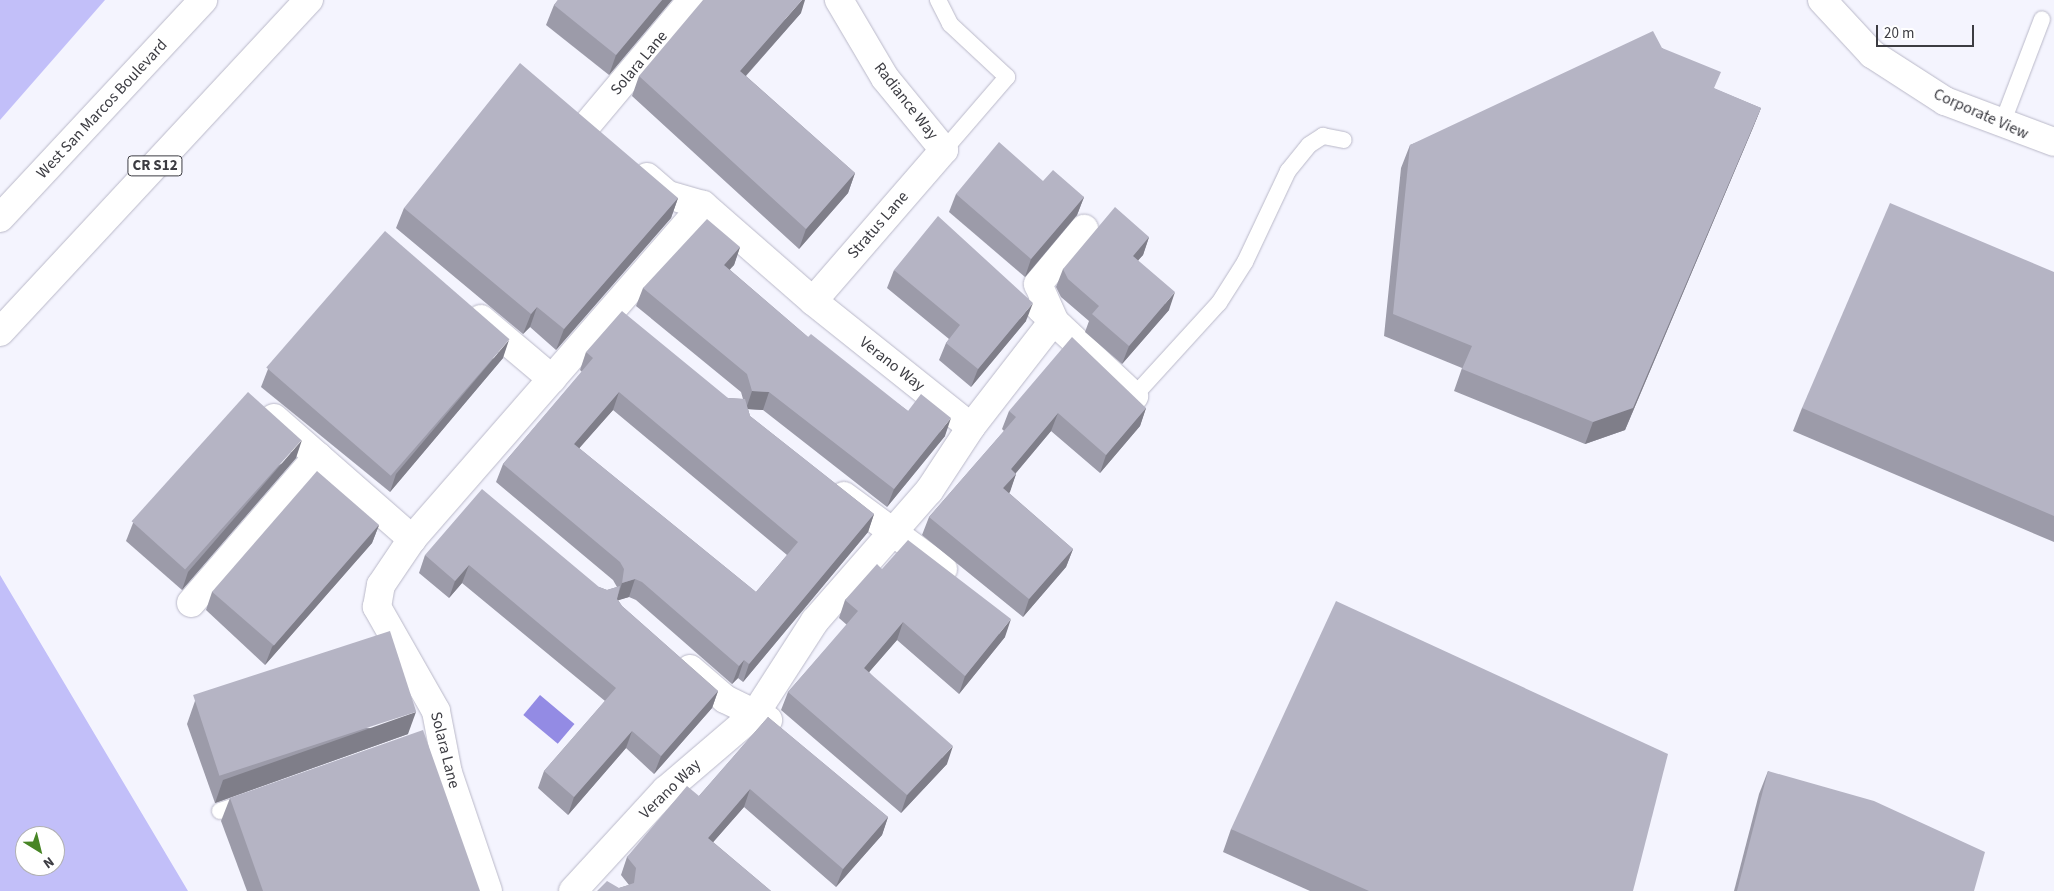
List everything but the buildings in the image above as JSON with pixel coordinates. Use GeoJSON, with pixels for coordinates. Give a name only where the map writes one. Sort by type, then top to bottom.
{"type":"FeatureCollection","features":[{"type":"Feature","properties":{"kind":"street","name":"West San Marcos Boulevard"},"geometry":{"type":"LineString","coordinates":[[0,218],[203,0]]}},
{"type":"Feature","properties":{"kind":"street","name":"CR S12"},"geometry":{"type":"LineString","coordinates":[[0,332],[309,0]]}},
{"type":"Feature","properties":{"kind":"street","name":"Solara Lane"},"geometry":{"type":"LineString","coordinates":[[587,125],[692,0]]}},
{"type":"Feature","properties":{"kind":"street","name":"Radiance Way"},"geometry":{"type":"LineString","coordinates":[[839,0],[885,78],[944,150]]}},
{"type":"Feature","properties":{"kind":"street","name":"Corporate View"},"geometry":{"type":"LineString","coordinates":[[1822,0],[1872,54],[1946,101],[2002,124],[2054,142]]}},
{"type":"Feature","properties":{"kind":"street"},"geometry":{"type":"LineString","coordinates":[[566,108],[668,196],[703,205],[813,301]]}},
{"type":"Feature","properties":{"kind":"street","name":"Stratus Lane"},"geometry":{"type":"LineString","coordinates":[[813,301],[944,150]]}},
{"type":"Feature","properties":{"kind":"street","name":"Solara Lane"},"geometry":{"type":"LineString","coordinates":[[488,891],[448,773],[432,736],[421,679],[384,625],[377,607],[381,586],[412,539],[703,205]]}},
{"type":"Feature","properties":{"kind":"street"},"geometry":{"type":"LineString","coordinates":[[1054,320],[1038,284],[1084,229]]}},
{"type":"Feature","properties":{"kind":"street"},"geometry":{"type":"LineString","coordinates":[[1010,282],[1054,320],[1134,396]]}},
{"type":"Feature","properties":{"kind":"street"},"geometry":{"type":"LineString","coordinates":[[461,301],[552,380]]}},
{"type":"Feature","properties":{"kind":"street","name":"Verano Way"},"geometry":{"type":"LineString","coordinates":[[813,301],[971,427]]}},
{"type":"Feature","properties":{"kind":"street"},"geometry":{"type":"LineString","coordinates":[[614,307],[636,326]]}},
{"type":"Feature","properties":{"kind":"street","name":"Verano Way"},"geometry":{"type":"LineString","coordinates":[[573,891],[601,878],[666,790],[755,714],[815,621],[893,536],[971,427],[1054,320]]}},
{"type":"Feature","properties":{"kind":"street"},"geometry":{"type":"LineString","coordinates":[[253,400],[412,539]]}},
{"type":"Feature","properties":{"kind":"street"},"geometry":{"type":"LineString","coordinates":[[191,603],[318,456]]}},
{"type":"Feature","properties":{"kind":"street"},"geometry":{"type":"LineString","coordinates":[[467,478],[490,497]]}},
{"type":"Feature","properties":{"kind":"street"},"geometry":{"type":"LineString","coordinates":[[827,482],[893,536],[910,542],[963,585]]}},
{"type":"Feature","properties":{"kind":"street"},"geometry":{"type":"LineString","coordinates":[[668,649],[725,700],[755,714],[792,740]]}},
{"type":"Feature","properties":{"kind":"lane"},"geometry":{"type":"LineString","coordinates":[[938,0],[950,24],[1007,77],[944,150]]}},
{"type":"Feature","properties":{"kind":"lane"},"geometry":{"type":"LineString","coordinates":[[2002,124],[2042,19]]}},
{"type":"Feature","properties":{"kind":"lane"},"geometry":{"type":"LineString","coordinates":[[1134,396],[1219,303],[1245,262],[1293,165],[1323,136],[1344,140]]}},
{"type":"Feature","properties":{"kind":"lane"},"geometry":{"type":"LineString","coordinates":[[220,811],[266,795]]}},
{"type":"Feature","properties":{"kind":"shaded area"},"geometry":{"type":"Polygon","coordinates":[[[0,0],[105,0],[0,120],[0,0]]]}},
{"type":"Feature","properties":{"kind":"shaded area"},"geometry":{"type":"Polygon","coordinates":[[[0,575],[188,891],[0,891],[0,575]]]}},
{"type":"Feature","properties":{"kind":"shaded area"},"geometry":{"type":"Polygon","coordinates":[[[540,695],[574,724],[558,744],[523,715],[540,695]]]}}]}
